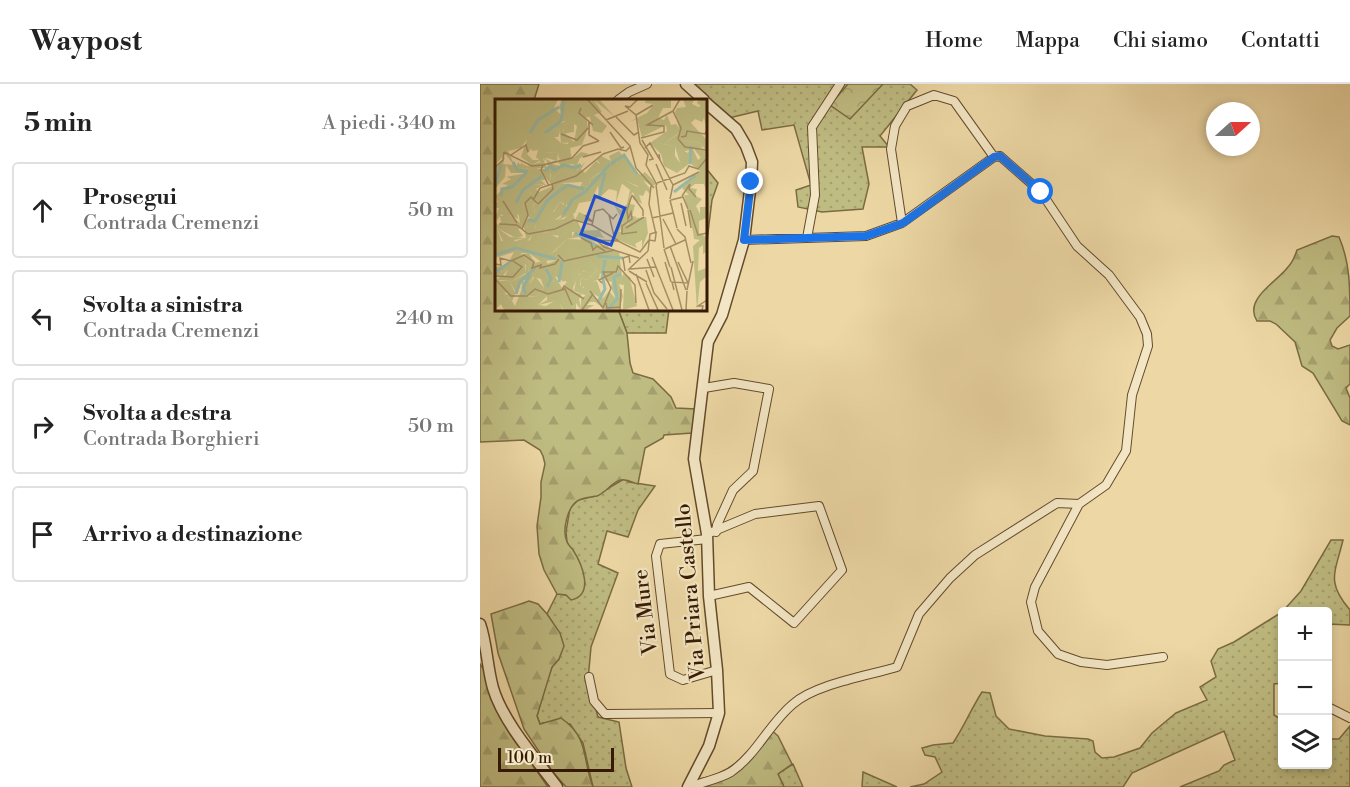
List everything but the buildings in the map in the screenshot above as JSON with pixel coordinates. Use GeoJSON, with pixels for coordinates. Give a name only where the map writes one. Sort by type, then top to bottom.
{"type":"FeatureCollection","features":[{"type":"Feature","properties":{"kind":"street"},"geometry":{"type":"LineString","coordinates":[[619,99],[647,84]]}},
{"type":"Feature","properties":{"kind":"street","name":"Via Priara Castello"},"geometry":{"type":"LineString","coordinates":[[686,84],[702,99]]}},
{"type":"Feature","properties":{"kind":"street"},"geometry":{"type":"LineString","coordinates":[[805,238],[815,196],[812,128],[838,84]]}},
{"type":"Feature","properties":{"kind":"street"},"geometry":{"type":"LineString","coordinates":[[903,223],[891,149],[895,126],[906,106],[934,95],[954,101],[994,157]]}},
{"type":"Feature","properties":{"kind":"street","name":"Via Priara Castello"},"geometry":{"type":"LineString","coordinates":[[689,785],[709,746],[719,713],[709,596],[710,535],[694,459],[708,342],[722,315],[744,240],[752,162],[736,129],[706,103]]}},
{"type":"Feature","properties":{"kind":"street"},"geometry":{"type":"LineString","coordinates":[[744,240],[866,236],[903,223],[994,157],[1000,156],[1041,192],[1077,246],[1109,275],[1140,317],[1146,330],[1148,346],[1132,395],[1126,451],[1106,485],[1079,504],[1035,587],[1031,602],[1038,631],[1058,654],[1082,662],[1107,665],[1163,657]]}},
{"type":"Feature","properties":{"kind":"street","name":"Via Priara Castello"},"geometry":{"type":"LineString","coordinates":[[704,388],[734,383],[769,389],[753,471],[734,490],[710,535]]}},
{"type":"Feature","properties":{"kind":"street"},"geometry":{"type":"LineString","coordinates":[[689,785],[696,785],[729,774],[744,762],[777,719],[794,702],[817,690],[897,667],[919,614],[950,578],[975,555],[1057,503],[1079,504]]}},
{"type":"Feature","properties":{"kind":"street"},"geometry":{"type":"LineString","coordinates":[[709,596],[749,587],[794,623],[842,570],[819,506],[755,514],[710,535]]}},
{"type":"Feature","properties":{"kind":"street","name":"Via Mure"},"geometry":{"type":"LineString","coordinates":[[710,535],[660,544],[656,556],[670,674],[683,680],[717,670]]}},
{"type":"Feature","properties":{"kind":"street"},"geometry":{"type":"LineString","coordinates":[[480,624],[494,690],[500,704],[557,787]]}},
{"type":"Feature","properties":{"kind":"street"},"geometry":{"type":"LineString","coordinates":[[589,677],[594,701],[605,714],[719,713]]}},
{"type":"Feature","properties":{"kind":"street"},"geometry":{"type":"LineString","coordinates":[[1332,709],[1350,718]]}},
{"type":"Feature","properties":{"kind":"green space"},"geometry":{"type":"Polygon","coordinates":[[[480,84],[539,84],[534,99],[495,99],[495,310],[618,310],[627,333],[633,373],[653,379],[671,397],[676,408],[696,409],[692,433],[664,435],[663,438],[645,448],[638,484],[627,480],[618,481],[597,496],[581,499],[571,508],[565,532],[567,543],[583,571],[585,586],[578,597],[571,600],[566,595],[557,594],[544,570],[539,554],[537,526],[545,464],[540,450],[524,440],[480,442],[480,84]]]}},
{"type":"Feature","properties":{"kind":"green space"},"geometry":{"type":"Polygon","coordinates":[[[695,84],[910,84],[917,90],[880,136],[889,147],[862,147],[869,184],[863,209],[822,212],[798,207],[796,190],[811,185],[794,125],[762,130],[758,111],[729,118],[690,88],[695,84]]]}},
{"type":"Feature","properties":{"kind":"green space"},"geometry":{"type":"Polygon","coordinates":[[[848,84],[883,84],[850,119],[830,105],[848,84]]]}},
{"type":"Feature","properties":{"kind":"green space"},"geometry":{"type":"Polygon","coordinates":[[[706,168],[718,183],[712,200],[706,249],[706,168]]]}},
{"type":"Feature","properties":{"kind":"green space"},"geometry":{"type":"Polygon","coordinates":[[[1332,236],[1339,237],[1349,275],[1350,316],[1337,328],[1330,340],[1332,346],[1338,349],[1350,345],[1350,384],[1346,388],[1350,398],[1350,425],[1342,421],[1313,373],[1302,366],[1295,342],[1276,324],[1270,321],[1257,321],[1254,313],[1254,305],[1258,298],[1290,265],[1297,250],[1332,236]]]}},
{"type":"Feature","properties":{"kind":"green space"},"geometry":{"type":"Polygon","coordinates":[[[618,310],[669,310],[666,333],[627,333],[618,310]]]}},
{"type":"Feature","properties":{"kind":"green space"},"geometry":{"type":"Polygon","coordinates":[[[624,479],[629,482],[655,486],[638,510],[628,537],[607,531],[598,564],[618,573],[591,647],[588,680],[598,717],[619,722],[626,768],[632,787],[593,787],[583,743],[570,724],[550,722],[540,724],[537,716],[552,667],[559,659],[552,622],[547,614],[557,594],[566,595],[585,584],[579,564],[567,542],[566,532],[570,508],[578,500],[595,496],[624,479]]]}},
{"type":"Feature","properties":{"kind":"green space"},"geometry":{"type":"Polygon","coordinates":[[[1331,540],[1343,540],[1335,569],[1335,584],[1342,600],[1350,610],[1350,625],[1332,624],[1332,607],[1287,607],[1301,591],[1331,540]]]}},
{"type":"Feature","properties":{"kind":"green space"},"geometry":{"type":"Polygon","coordinates":[[[529,601],[538,604],[547,614],[560,633],[564,646],[559,659],[552,667],[537,716],[540,724],[561,718],[577,733],[584,750],[593,787],[566,787],[552,771],[524,729],[498,653],[491,614],[529,601]]]}},
{"type":"Feature","properties":{"kind":"green space"},"geometry":{"type":"Polygon","coordinates":[[[1278,614],[1278,684],[1274,684],[1274,715],[1278,718],[1278,769],[1332,769],[1332,739],[1339,739],[1350,726],[1350,787],[1180,787],[1219,771],[1224,765],[1235,760],[1224,731],[1132,773],[1123,787],[910,787],[924,784],[942,772],[935,757],[925,755],[922,748],[953,743],[982,692],[990,693],[996,716],[1009,729],[1045,736],[1088,739],[1093,741],[1095,752],[1102,758],[1114,757],[1140,748],[1152,733],[1176,713],[1207,700],[1200,687],[1216,677],[1211,661],[1218,649],[1234,642],[1278,614]]]}},
{"type":"Feature","properties":{"kind":"green space"},"geometry":{"type":"Polygon","coordinates":[[[480,664],[495,686],[512,736],[548,787],[480,787],[480,664]]]}},
{"type":"Feature","properties":{"kind":"green space"},"geometry":{"type":"Polygon","coordinates":[[[770,729],[778,736],[792,764],[778,774],[784,787],[693,787],[699,779],[720,773],[739,761],[770,729]]]}},
{"type":"Feature","properties":{"kind":"green space"},"geometry":{"type":"Polygon","coordinates":[[[793,764],[803,787],[784,787],[778,774],[793,764]]]}},
{"type":"Feature","properties":{"kind":"green space"},"geometry":{"type":"Polygon","coordinates":[[[863,772],[897,787],[862,787],[863,772]]]}},
{"type":"Feature","properties":{"kind":"route"},"geometry":{"type":"LineString","coordinates":[[751,182],[744,240],[866,236],[903,223],[994,157],[1000,156],[1041,192]]}}]}
